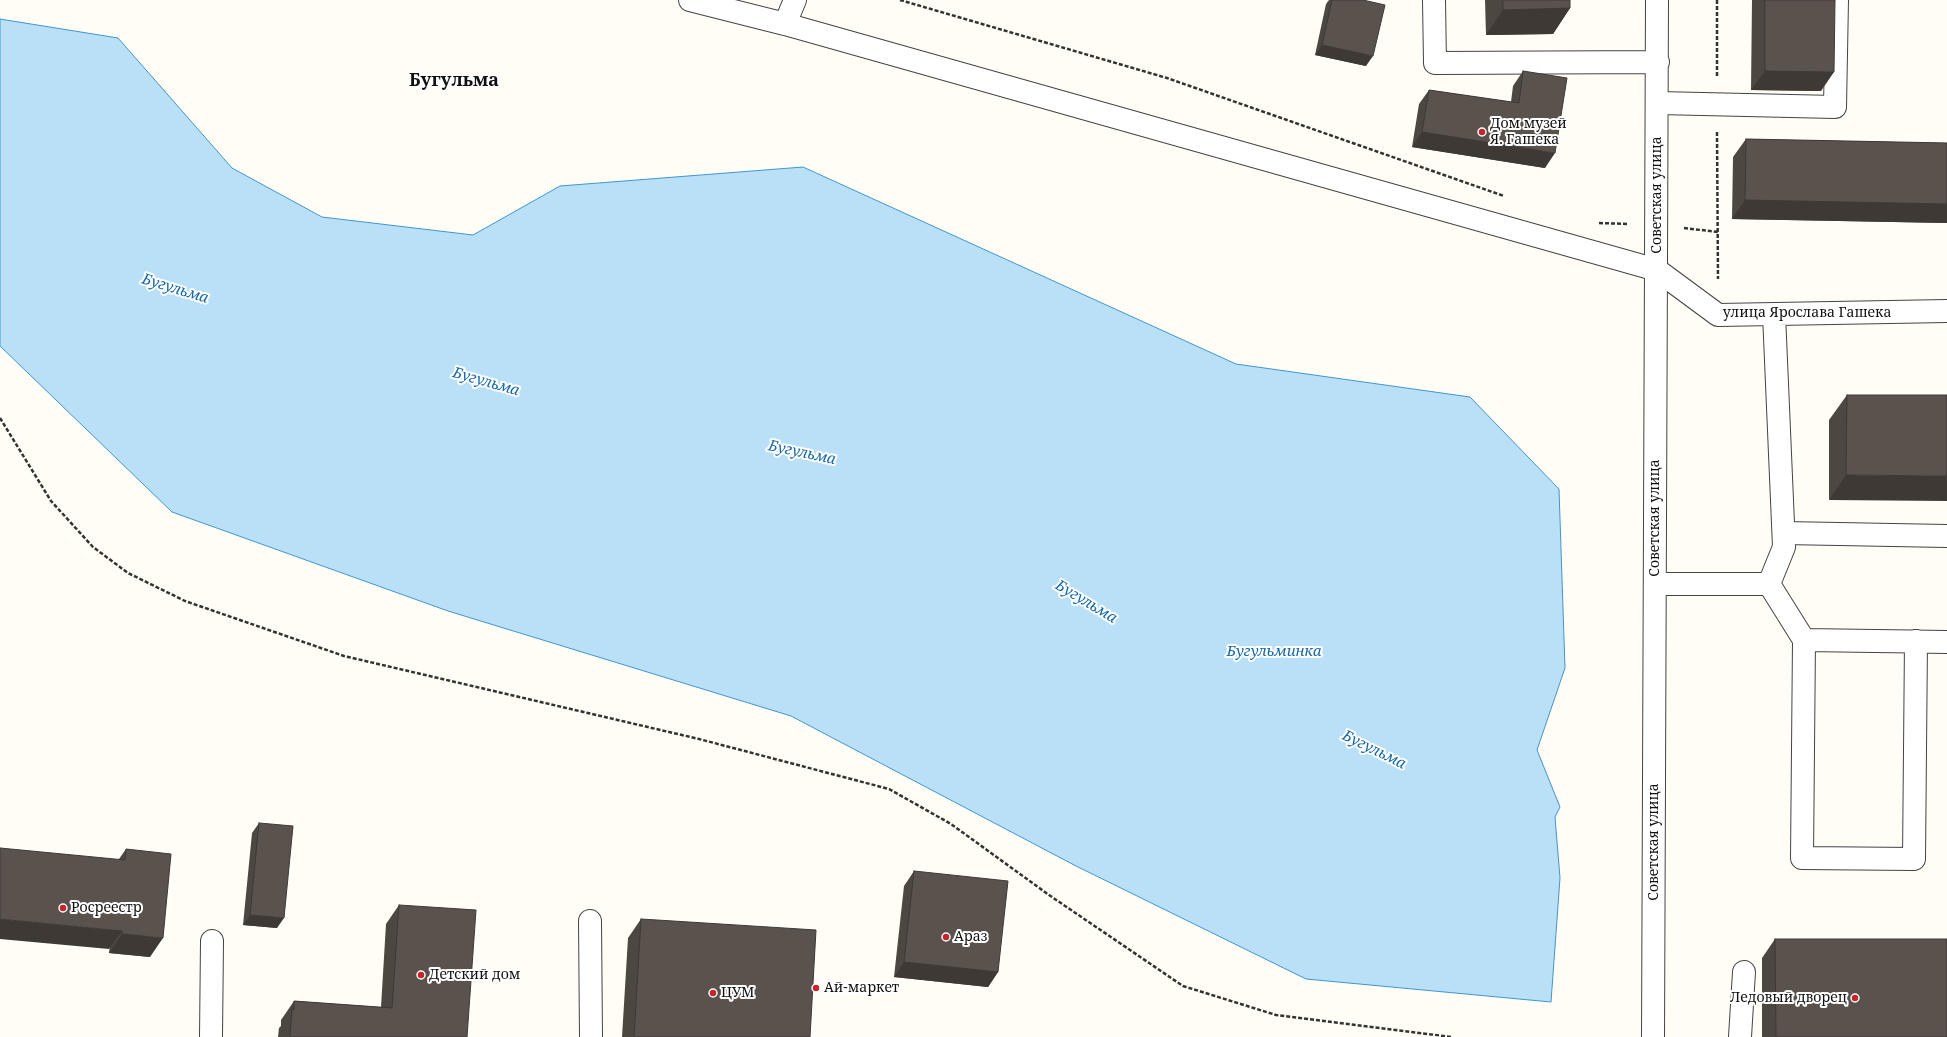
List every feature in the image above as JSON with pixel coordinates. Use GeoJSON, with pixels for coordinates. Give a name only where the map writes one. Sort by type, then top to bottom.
{"type":"FeatureCollection","features":[{"type":"Feature","properties":{"kind":"street"},"geometry":{"type":"LineString","coordinates":[[690,0],[785,24],[1657,270]]}},
{"type":"Feature","properties":{"kind":"street"},"geometry":{"type":"LineString","coordinates":[[785,24],[795,0]]}},
{"type":"Feature","properties":{"kind":"street"},"geometry":{"type":"LineString","coordinates":[[1434,0],[1436,63],[1658,62]]}},
{"type":"Feature","properties":{"kind":"street","name":"Советская улица"},"geometry":{"type":"LineString","coordinates":[[1653,1037],[1658,103],[1657,0]]}},
{"type":"Feature","properties":{"kind":"street"},"geometry":{"type":"LineString","coordinates":[[1658,103],[1835,107],[1837,0]]}},
{"type":"Feature","properties":{"kind":"street","name":"улица Ярослава Гашека"},"geometry":{"type":"LineString","coordinates":[[1657,270],[1718,315],[1947,311]]}},
{"type":"Feature","properties":{"kind":"street"},"geometry":{"type":"LineString","coordinates":[[1769,584],[1784,547],[1774,314]]}},
{"type":"Feature","properties":{"kind":"street"},"geometry":{"type":"LineString","coordinates":[[1784,533],[1947,536]]}},
{"type":"Feature","properties":{"kind":"street"},"geometry":{"type":"LineString","coordinates":[[1655,584],[1769,584]]}},
{"type":"Feature","properties":{"kind":"street"},"geometry":{"type":"LineString","coordinates":[[1769,584],[1804,640],[1802,858],[1914,860],[1916,641]]}},
{"type":"Feature","properties":{"kind":"street"},"geometry":{"type":"LineString","coordinates":[[1804,640],[1947,642]]}},
{"type":"Feature","properties":{"kind":"street"},"geometry":{"type":"LineString","coordinates":[[590,921],[591,1037]]}},
{"type":"Feature","properties":{"kind":"street"},"geometry":{"type":"LineString","coordinates":[[211,1037],[212,941]]}},
{"type":"Feature","properties":{"kind":"street"},"geometry":{"type":"LineString","coordinates":[[1740,1037],[1744,972]]}},
{"type":"Feature","properties":{"kind":"path"},"geometry":{"type":"LineString","coordinates":[[900,0],[1167,78],[1505,196]]}},
{"type":"Feature","properties":{"kind":"path"},"geometry":{"type":"LineString","coordinates":[[1717,0],[1718,315]]}},
{"type":"Feature","properties":{"kind":"path"},"geometry":{"type":"LineString","coordinates":[[1592,223],[1657,224],[1718,232]]}},
{"type":"Feature","properties":{"kind":"path"},"geometry":{"type":"LineString","coordinates":[[0,418],[51,502],[93,547],[128,573],[185,601],[344,656],[691,738],[889,789],[951,824],[1049,895],[1183,986],[1276,1015],[1452,1037]]}},
{"type":"Feature","properties":{"kind":"water","name":"Бугульминка"},"geometry":{"type":"Polygon","coordinates":[[[0,19],[118,38],[232,168],[322,217],[473,235],[560,186],[803,167],[1236,364],[1470,397],[1559,489],[1565,668],[1537,750],[1560,807],[1555,817],[1560,878],[1551,1002],[1306,979],[1076,866],[791,716],[448,611],[172,512],[0,346],[0,19]]]}},
{"type":"Feature","properties":{"kind":"building"},"geometry":{"type":"Polygon","coordinates":[[[1332,0],[1363,0],[1385,5],[1373,56],[1322,45],[1332,0]]]}},
{"type":"Feature","properties":{"kind":"building"},"geometry":{"type":"Polygon","coordinates":[[[1503,0],[1570,0],[1570,8],[1503,10],[1503,0]]]}},
{"type":"Feature","properties":{"kind":"building"},"geometry":{"type":"Polygon","coordinates":[[[1765,0],[1835,0],[1834,72],[1765,71],[1765,0]]]}},
{"type":"Feature","properties":{"kind":"building","name":"Дом музей Я. Гашека"},"geometry":{"type":"Polygon","coordinates":[[[1523,71],[1567,78],[1555,153],[1422,132],[1429,90],[1519,103],[1523,71]]]}},
{"type":"Feature","properties":{"kind":"building"},"geometry":{"type":"Polygon","coordinates":[[[1746,139],[1947,143],[1947,204],[1745,200],[1746,139]]]}},
{"type":"Feature","properties":{"kind":"building"},"geometry":{"type":"Polygon","coordinates":[[[1847,395],[1947,395],[1947,476],[1846,475],[1847,395]]]}},
{"type":"Feature","properties":{"kind":"building"},"geometry":{"type":"Polygon","coordinates":[[[259,823],[293,826],[284,918],[250,915],[259,823]]]}},
{"type":"Feature","properties":{"kind":"building"},"geometry":{"type":"Polygon","coordinates":[[[0,848],[125,860],[126,849],[171,854],[163,938],[122,934],[122,931],[0,919],[0,848]]]}},
{"type":"Feature","properties":{"kind":"building"},"geometry":{"type":"Polygon","coordinates":[[[914,871],[1008,881],[998,972],[904,962],[914,871]]]}},
{"type":"Feature","properties":{"kind":"building","name":"Детский дом"},"geometry":{"type":"Polygon","coordinates":[[[399,905],[476,910],[467,1037],[290,1037],[294,1001],[392,1008],[399,905]]]}},
{"type":"Feature","properties":{"kind":"building","name":"ЦУМ"},"geometry":{"type":"Polygon","coordinates":[[[641,919],[816,930],[810,1037],[634,1037],[641,919]]]}},
{"type":"Feature","properties":{"kind":"building","name":"Ледовый дворец"},"geometry":{"type":"Polygon","coordinates":[[[1775,939],[1947,939],[1947,1037],[1776,1037],[1775,939]]]}},
{"type":"Feature","properties":{"kind":"place","name":"Дом музей Я. Гашека"},"geometry":{"type":"Point","coordinates":[1482,132]}},
{"type":"Feature","properties":{"kind":"place","name":"Росреестр"},"geometry":{"type":"Point","coordinates":[63,908]}},
{"type":"Feature","properties":{"kind":"place","name":"Араз"},"geometry":{"type":"Point","coordinates":[946,937]}},
{"type":"Feature","properties":{"kind":"place","name":"Детский дом"},"geometry":{"type":"Point","coordinates":[421,975]}},
{"type":"Feature","properties":{"kind":"place","name":"Ай-маркет"},"geometry":{"type":"Point","coordinates":[816,988]}},
{"type":"Feature","properties":{"kind":"place","name":"ЦУМ"},"geometry":{"type":"Point","coordinates":[713,993]}},
{"type":"Feature","properties":{"kind":"place","name":"Ледовый дворец"},"geometry":{"type":"Point","coordinates":[1855,998]}},
{"type":"Feature","properties":{"kind":"district","name":"Бугульма"},"geometry":{"type":"Point","coordinates":[454,81]}}]}
